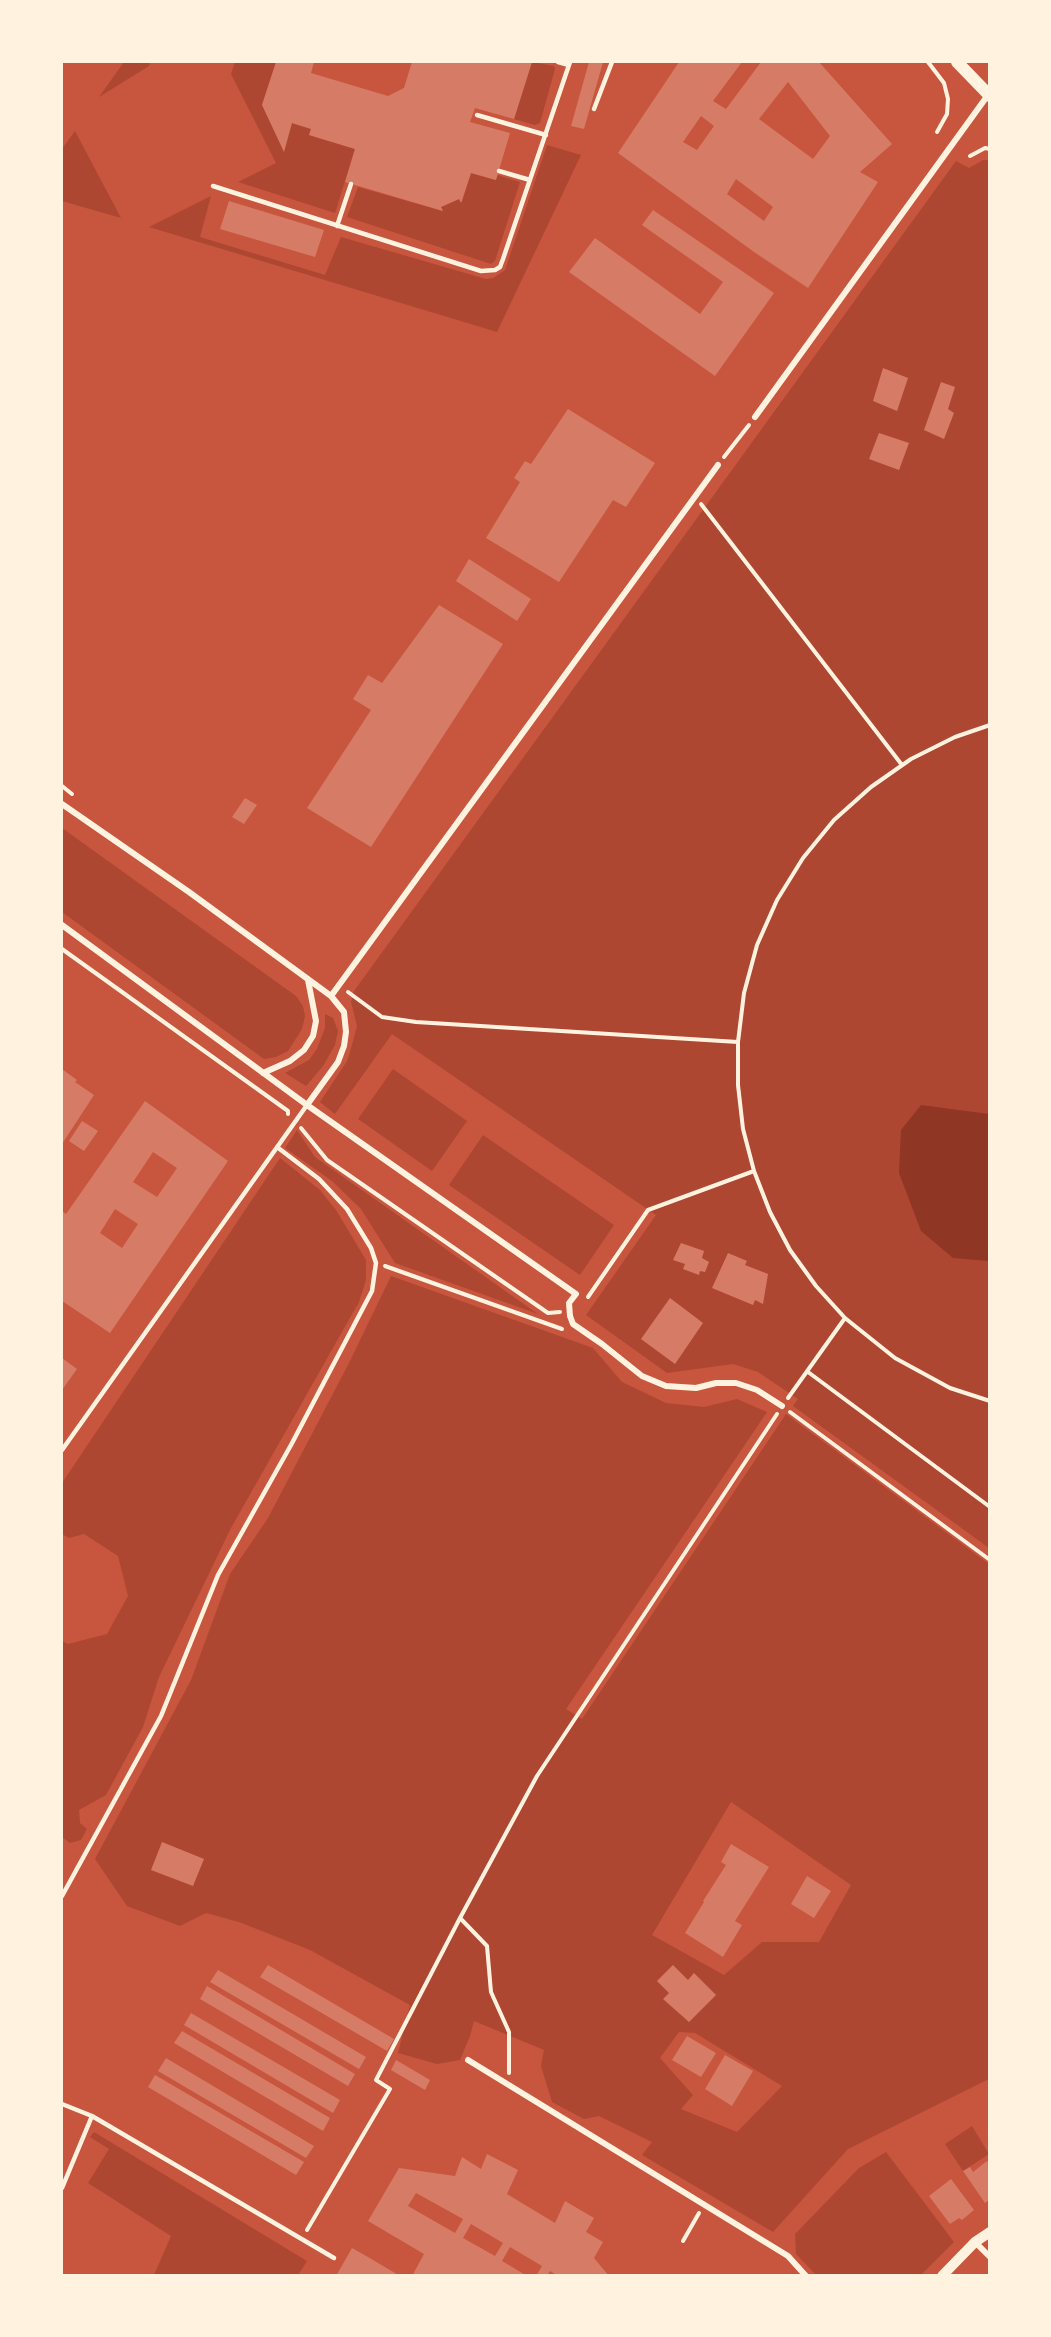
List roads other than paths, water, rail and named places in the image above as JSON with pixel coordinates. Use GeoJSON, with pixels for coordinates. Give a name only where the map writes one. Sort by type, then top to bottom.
{"type":"FeatureCollection","features":[{"type":"Feature","properties":{"kind":"main road"},"geometry":{"type":"LineString","coordinates":[[957,62],[989,96]]}},
{"type":"Feature","properties":{"kind":"street"},"geometry":{"type":"LineString","coordinates":[[755,417],[989,96]]}},
{"type":"Feature","properties":{"kind":"street"},"geometry":{"type":"LineString","coordinates":[[331,996],[718,465]]}},
{"type":"Feature","properties":{"kind":"street"},"geometry":{"type":"LineString","coordinates":[[62,804],[189,892],[331,996],[344,1012],[345,1046],[338,1062],[307,1105]]}},
{"type":"Feature","properties":{"kind":"street"},"geometry":{"type":"LineString","coordinates":[[62,925],[307,1105],[576,1294],[570,1303],[573,1324],[642,1376],[666,1386],[696,1388],[716,1383],[736,1383],[758,1390],[782,1406]]}},
{"type":"Feature","properties":{"kind":"street"},"geometry":{"type":"LineString","coordinates":[[263,1073],[290,1061],[304,1050],[313,1036],[316,1021],[308,980]]}},
{"type":"Feature","properties":{"kind":"street"},"geometry":{"type":"LineString","coordinates":[[468,2060],[788,2256],[806,2276]]}},
{"type":"Feature","properties":{"kind":"street"},"geometry":{"type":"LineString","coordinates":[[942,2276],[975,2242],[990,2232]]}},
{"type":"Feature","properties":{"kind":"street"},"geometry":{"type":"LineString","coordinates":[[975,2242],[990,2257]]}},
{"type":"Feature","properties":{"kind":"lane"},"geometry":{"type":"LineString","coordinates":[[213,186],[488,272],[500,267],[503,260],[570,63],[558,62]]}},
{"type":"Feature","properties":{"kind":"lane"},"geometry":{"type":"LineString","coordinates":[[594,109],[612,62]]}},
{"type":"Feature","properties":{"kind":"lane"},"geometry":{"type":"LineString","coordinates":[[477,115],[546,135]]}},
{"type":"Feature","properties":{"kind":"lane"},"geometry":{"type":"LineString","coordinates":[[499,171],[530,180]]}},
{"type":"Feature","properties":{"kind":"lane"},"geometry":{"type":"LineString","coordinates":[[337,226],[351,184]]}},
{"type":"Feature","properties":{"kind":"lane"},"geometry":{"type":"LineString","coordinates":[[62,1450],[307,1105]]}},
{"type":"Feature","properties":{"kind":"lane"},"geometry":{"type":"LineString","coordinates":[[62,1896],[161,1716],[218,1575],[291,1445],[372,1292],[376,1263],[371,1248],[347,1209],[319,1179],[277,1147]]}},
{"type":"Feature","properties":{"kind":"lane"},"geometry":{"type":"LineString","coordinates":[[62,2104],[92,2116],[334,2258]]}},
{"type":"Feature","properties":{"kind":"lane"},"geometry":{"type":"LineString","coordinates":[[62,2188],[92,2116]]}}]}
